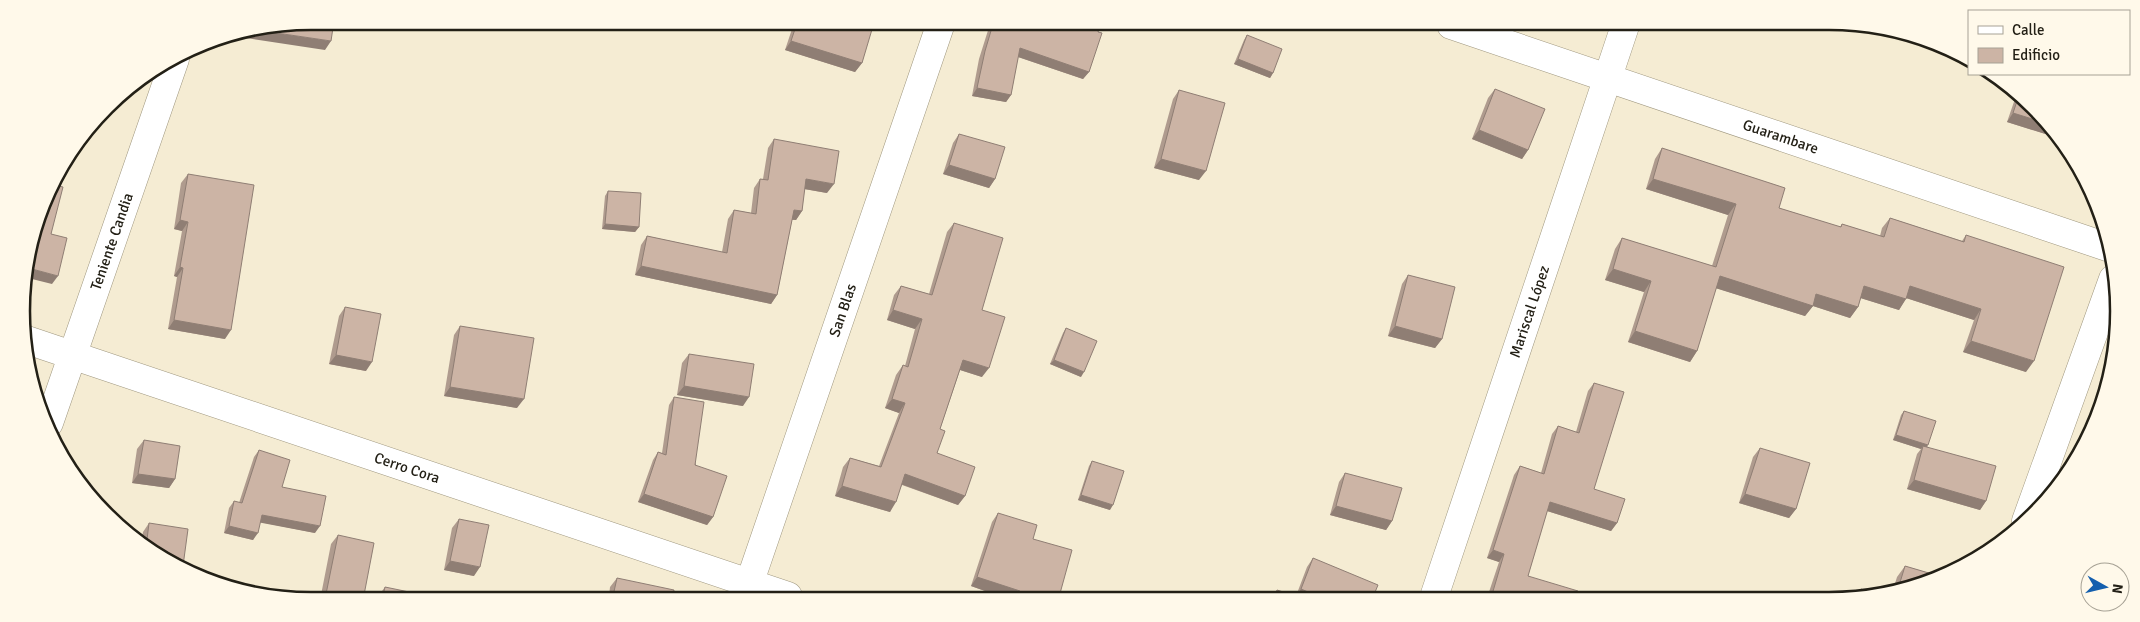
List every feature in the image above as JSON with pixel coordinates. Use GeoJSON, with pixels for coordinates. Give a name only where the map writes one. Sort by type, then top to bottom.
{"type":"FeatureCollection","features":[{"type":"Feature","properties":{"kind":"street","name":"San Blas"},"geometry":{"type":"LineString","coordinates":[[747,590],[939,30]]}},
{"type":"Feature","properties":{"kind":"street","name":"Guarambare"},"geometry":{"type":"LineString","coordinates":[[1466,30],[2102,245]]}},
{"type":"Feature","properties":{"kind":"street","name":"Mariscal López"},"geometry":{"type":"LineString","coordinates":[[1436,592],[1624,30]]}},
{"type":"Feature","properties":{"kind":"street","name":"Teniente Candia"},"geometry":{"type":"LineString","coordinates":[[51,419],[172,67]]}},
{"type":"Feature","properties":{"kind":"street"},"geometry":{"type":"LineString","coordinates":[[2031,506],[2109,290]]}},
{"type":"Feature","properties":{"kind":"street","name":"Cerro Cora"},"geometry":{"type":"LineString","coordinates":[[32,342],[747,590],[761,592]]}},
{"type":"Feature","properties":{"kind":"building"},"geometry":{"type":"Polygon","coordinates":[[[333,30],[331,41],[272,32],[333,30]]]}},
{"type":"Feature","properties":{"kind":"building"},"geometry":{"type":"Polygon","coordinates":[[[795,30],[872,30],[862,63],[791,41],[795,30]]]}},
{"type":"Feature","properties":{"kind":"building"},"geometry":{"type":"Polygon","coordinates":[[[991,30],[1098,30],[1098,32],[1102,33],[1089,72],[1020,48],[1011,95],[977,88],[991,30]]]}},
{"type":"Feature","properties":{"kind":"building"},"geometry":{"type":"Polygon","coordinates":[[[1247,35],[1282,49],[1273,73],[1238,59],[1247,35]]]}},
{"type":"Feature","properties":{"kind":"building"},"geometry":{"type":"Polygon","coordinates":[[[1495,89],[1545,109],[1528,150],[1479,130],[1495,89]]]}},
{"type":"Feature","properties":{"kind":"building"},"geometry":{"type":"Polygon","coordinates":[[[1179,90],[1225,103],[1206,171],[1161,159],[1179,90]]]}},
{"type":"Feature","properties":{"kind":"building"},"geometry":{"type":"Polygon","coordinates":[[[2017,102],[2035,120],[2013,113],[2017,102]]]}},
{"type":"Feature","properties":{"kind":"building"},"geometry":{"type":"Polygon","coordinates":[[[959,134],[1005,147],[995,179],[949,165],[959,134]]]}},
{"type":"Feature","properties":{"kind":"building"},"geometry":{"type":"Polygon","coordinates":[[[774,139],[839,151],[834,184],[806,179],[802,211],[794,210],[777,295],[641,266],[647,236],[727,253],[734,210],[756,214],[760,179],[768,180],[774,139]]]}},
{"type":"Feature","properties":{"kind":"building"},"geometry":{"type":"Polygon","coordinates":[[[1662,148],[1785,188],[1779,208],[1841,227],[1842,224],[1884,237],[1890,218],[1964,242],[1966,235],[2064,267],[2034,361],[1971,341],[1981,309],[1910,286],[1906,299],[1864,286],[1858,307],[1816,294],[1813,306],[1720,276],[1697,351],[1635,331],[1651,281],[1613,269],[1622,238],[1716,267],[1736,204],[1653,179],[1662,148]]]}},
{"type":"Feature","properties":{"kind":"building"},"geometry":{"type":"Polygon","coordinates":[[[188,174],[254,185],[231,330],[174,320],[183,268],[180,267],[188,222],[180,220],[188,174]]]}},
{"type":"Feature","properties":{"kind":"building"},"geometry":{"type":"Polygon","coordinates":[[[59,186],[63,187],[51,234],[67,238],[58,276],[33,269],[45,221],[59,186]]]}},
{"type":"Feature","properties":{"kind":"building"},"geometry":{"type":"Polygon","coordinates":[[[608,191],[641,193],[639,227],[605,224],[608,191]]]}},
{"type":"Feature","properties":{"kind":"building"},"geometry":{"type":"Polygon","coordinates":[[[954,223],[1003,238],[982,310],[1005,317],[989,368],[963,360],[940,429],[945,431],[937,453],[975,467],[965,496],[905,474],[896,502],[842,486],[850,458],[881,467],[905,403],[892,399],[903,365],[908,367],[922,319],[893,310],[901,286],[932,295],[954,223]]]}},
{"type":"Feature","properties":{"kind":"building"},"geometry":{"type":"Polygon","coordinates":[[[1408,275],[1455,287],[1442,339],[1395,326],[1408,275]]]}},
{"type":"Feature","properties":{"kind":"building"},"geometry":{"type":"Polygon","coordinates":[[[345,307],[381,314],[372,362],[336,355],[345,307]]]}},
{"type":"Feature","properties":{"kind":"building"},"geometry":{"type":"Polygon","coordinates":[[[460,326],[534,338],[524,399],[450,387],[460,326]]]}},
{"type":"Feature","properties":{"kind":"building"},"geometry":{"type":"Polygon","coordinates":[[[1066,328],[1097,341],[1084,372],[1054,360],[1066,328]]]}},
{"type":"Feature","properties":{"kind":"building"},"geometry":{"type":"Polygon","coordinates":[[[689,354],[754,364],[749,397],[684,386],[689,354]]]}},
{"type":"Feature","properties":{"kind":"building"},"geometry":{"type":"Polygon","coordinates":[[[1594,383],[1624,392],[1594,489],[1625,499],[1617,523],[1550,502],[1528,576],[1578,592],[1493,592],[1504,554],[1493,550],[1520,466],[1544,474],[1558,426],[1579,433],[1594,383]]]}},
{"type":"Feature","properties":{"kind":"building"},"geometry":{"type":"Polygon","coordinates":[[[674,397],[704,402],[695,465],[727,476],[713,517],[644,494],[658,452],[666,455],[674,397]]]}},
{"type":"Feature","properties":{"kind":"building"},"geometry":{"type":"Polygon","coordinates":[[[1904,411],[1936,421],[1928,445],[1896,435],[1904,411]]]}},
{"type":"Feature","properties":{"kind":"building"},"geometry":{"type":"Polygon","coordinates":[[[144,440],[180,446],[175,479],[138,474],[144,440]]]}},
{"type":"Feature","properties":{"kind":"building"},"geometry":{"type":"Polygon","coordinates":[[[1923,446],[1996,466],[1986,501],[1914,480],[1923,446]]]}},
{"type":"Feature","properties":{"kind":"building"},"geometry":{"type":"Polygon","coordinates":[[[1760,448],[1810,463],[1796,509],[1745,494],[1760,448]]]}},
{"type":"Feature","properties":{"kind":"building"},"geometry":{"type":"Polygon","coordinates":[[[259,450],[290,460],[282,487],[326,496],[320,526],[262,515],[258,533],[229,526],[234,501],[242,503],[259,450]]]}},
{"type":"Feature","properties":{"kind":"building"},"geometry":{"type":"Polygon","coordinates":[[[1092,461],[1124,471],[1113,505],[1081,495],[1092,461]]]}},
{"type":"Feature","properties":{"kind":"building"},"geometry":{"type":"Polygon","coordinates":[[[1345,473],[1402,488],[1392,521],[1336,506],[1345,473]]]}},
{"type":"Feature","properties":{"kind":"building"},"geometry":{"type":"Polygon","coordinates":[[[998,513],[1037,525],[1033,539],[1072,550],[1060,592],[1020,592],[977,577],[998,513]]]}},
{"type":"Feature","properties":{"kind":"building"},"geometry":{"type":"Polygon","coordinates":[[[459,519],[489,525],[480,567],[450,561],[459,519]]]}},
{"type":"Feature","properties":{"kind":"building"},"geometry":{"type":"Polygon","coordinates":[[[149,523],[188,529],[184,561],[155,545],[147,539],[149,523]]]}},
{"type":"Feature","properties":{"kind":"building"},"geometry":{"type":"Polygon","coordinates":[[[338,535],[374,543],[365,592],[326,592],[338,535]]]}},
{"type":"Feature","properties":{"kind":"building"},"geometry":{"type":"Polygon","coordinates":[[[1313,558],[1378,585],[1375,592],[1308,592],[1301,589],[1313,558]]]}},
{"type":"Feature","properties":{"kind":"building"},"geometry":{"type":"Polygon","coordinates":[[[1905,566],[1930,573],[1919,577],[1900,583],[1905,566]]]}},
{"type":"Feature","properties":{"kind":"building"},"geometry":{"type":"Polygon","coordinates":[[[617,578],[674,590],[674,592],[614,592],[617,578]]]}},
{"type":"Feature","properties":{"kind":"building"},"geometry":{"type":"Polygon","coordinates":[[[385,587],[409,592],[384,592],[385,587]]]}}]}
